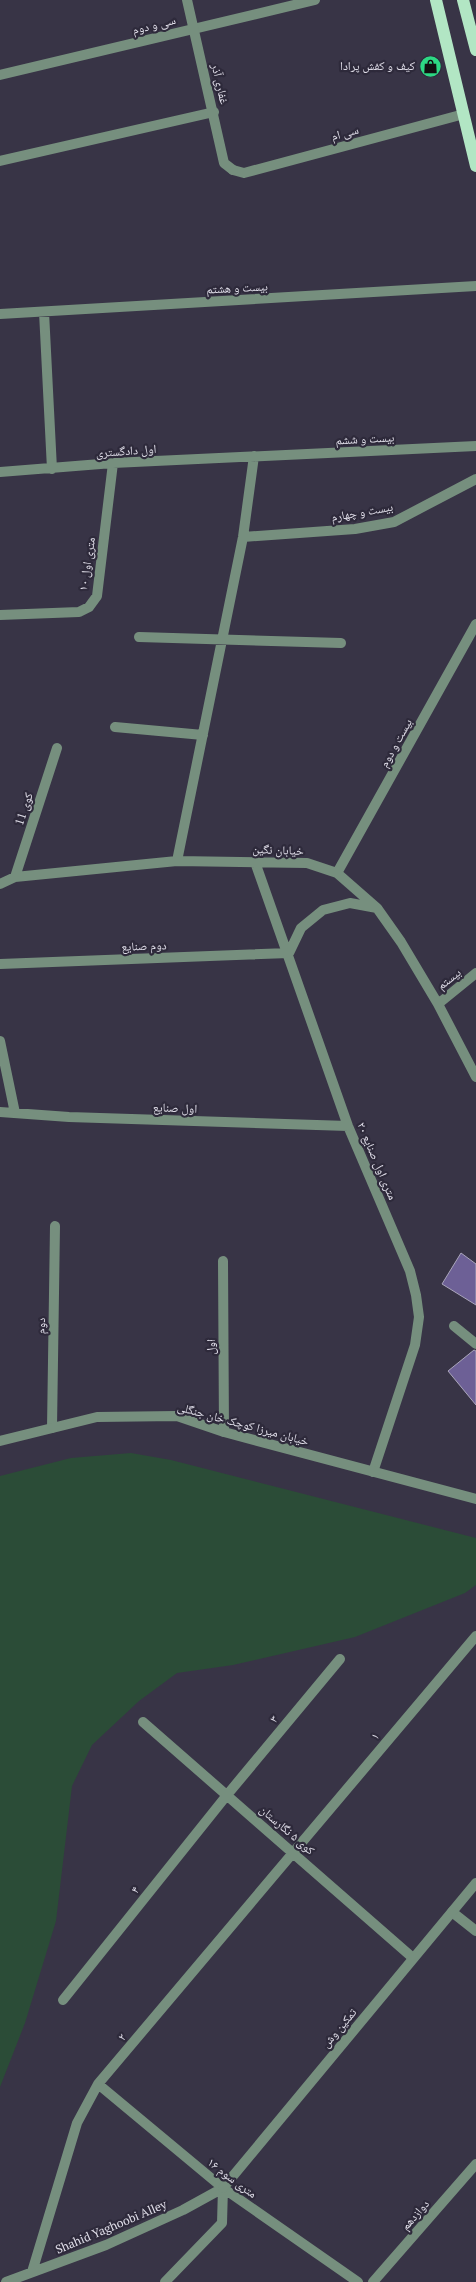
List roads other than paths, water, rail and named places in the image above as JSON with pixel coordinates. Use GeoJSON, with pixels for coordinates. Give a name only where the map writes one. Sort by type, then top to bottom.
{"type":"FeatureCollection","features":[{"type":"Feature","properties":{"kind":"main road"},"geometry":{"type":"LineString","coordinates":[[436,0],[476,166]]}},
{"type":"Feature","properties":{"kind":"main road"},"geometry":{"type":"LineString","coordinates":[[463,0],[476,50]]}},
{"type":"Feature","properties":{"kind":"street","name":"غفاری آذر"},"geometry":{"type":"LineString","coordinates":[[187,0],[214,112],[224,163],[233,170]]}},
{"type":"Feature","properties":{"kind":"street","name":"سی و دوم"},"geometry":{"type":"LineString","coordinates":[[0,75],[315,0]]}},
{"type":"Feature","properties":{"kind":"street"},"geometry":{"type":"LineString","coordinates":[[0,161],[214,112]]}},
{"type":"Feature","properties":{"kind":"street","name":"سی ام"},"geometry":{"type":"LineString","coordinates":[[233,170],[244,174],[464,114]]}},
{"type":"Feature","properties":{"kind":"street","name":"بیست و هشتم"},"geometry":{"type":"LineString","coordinates":[[0,314],[476,286]]}},
{"type":"Feature","properties":{"kind":"street"},"geometry":{"type":"LineString","coordinates":[[44,312],[52,469]]}},
{"type":"Feature","properties":{"kind":"street","name":"بیست و ششم"},"geometry":{"type":"LineString","coordinates":[[254,456],[476,446]]}},
{"type":"Feature","properties":{"kind":"street"},"geometry":{"type":"LineString","coordinates":[[177,861],[243,537],[254,456]]}},
{"type":"Feature","properties":{"kind":"street","name":"اول دادگستری"},"geometry":{"type":"LineString","coordinates":[[0,472],[114,463],[254,456]]}},
{"type":"Feature","properties":{"kind":"street","name":"۱۰ متری اول"},"geometry":{"type":"LineString","coordinates":[[0,615],[79,612],[90,607],[97,596],[114,463]]}},
{"type":"Feature","properties":{"kind":"street","name":"بیست و چهارم"},"geometry":{"type":"LineString","coordinates":[[243,537],[354,529],[394,522],[476,479]]}},
{"type":"Feature","properties":{"kind":"street","name":"بیست و دوم"},"geometry":{"type":"LineString","coordinates":[[337,873],[476,624]]}},
{"type":"Feature","properties":{"kind":"street"},"geometry":{"type":"LineString","coordinates":[[139,637],[222,641],[341,643]]}},
{"type":"Feature","properties":{"kind":"street"},"geometry":{"type":"LineString","coordinates":[[116,728],[203,735]]}},
{"type":"Feature","properties":{"kind":"street","name":"کوی 11"},"geometry":{"type":"LineString","coordinates":[[15,877],[57,748]]}},
{"type":"Feature","properties":{"kind":"street","name":"خیابان نگین"},"geometry":{"type":"LineString","coordinates":[[0,884],[15,877],[177,861],[307,863],[337,873],[377,908],[401,942],[438,1004],[476,1077]]}},
{"type":"Feature","properties":{"kind":"street","name":"۲۰ متری اول صنایع"},"geometry":{"type":"LineString","coordinates":[[255,862],[348,1126],[410,1271],[419,1317],[415,1345],[373,1472]]}},
{"type":"Feature","properties":{"kind":"street"},"geometry":{"type":"LineString","coordinates":[[288,953],[301,928],[322,910],[350,903],[377,908]]}},
{"type":"Feature","properties":{"kind":"street","name":"دوم صنایع"},"geometry":{"type":"LineString","coordinates":[[0,964],[288,953]]}},
{"type":"Feature","properties":{"kind":"street","name":"بیستم"},"geometry":{"type":"LineString","coordinates":[[438,1004],[476,973]]}},
{"type":"Feature","properties":{"kind":"street"},"geometry":{"type":"LineString","coordinates":[[0,1041],[15,1113]]}},
{"type":"Feature","properties":{"kind":"street","name":"اول صنایع"},"geometry":{"type":"LineString","coordinates":[[0,1112],[348,1126]]}},
{"type":"Feature","properties":{"kind":"street","name":"دوم"},"geometry":{"type":"LineString","coordinates":[[52,1428],[55,1226]]}},
{"type":"Feature","properties":{"kind":"street","name":"اول"},"geometry":{"type":"LineString","coordinates":[[223,1261],[224,1432]]}},
{"type":"Feature","properties":{"kind":"street"},"geometry":{"type":"LineString","coordinates":[[454,1326],[476,1344]]}},
{"type":"Feature","properties":{"kind":"street","name":"خیابان میرزا کوچک خان جنگلی"},"geometry":{"type":"LineString","coordinates":[[0,1441],[97,1417],[177,1416],[224,1432],[476,1499]]}},
{"type":"Feature","properties":{"kind":"street","name":"۱"},"geometry":{"type":"LineString","coordinates":[[294,1853],[476,1636]]}},
{"type":"Feature","properties":{"kind":"street","name":"۳"},"geometry":{"type":"LineString","coordinates":[[227,1795],[340,1659]]}},
{"type":"Feature","properties":{"kind":"street","name":"کوی ۵ نگارستان"},"geometry":{"type":"LineString","coordinates":[[143,1722],[414,1958]]}},
{"type":"Feature","properties":{"kind":"street","name":"۴"},"geometry":{"type":"LineString","coordinates":[[63,2000],[227,1795]]}},
{"type":"Feature","properties":{"kind":"street","name":"۲"},"geometry":{"type":"LineString","coordinates":[[32,2272],[77,2123],[98,2084],[294,1853]]}},
{"type":"Feature","properties":{"kind":"street","name":"تمکین وش"},"geometry":{"type":"LineString","coordinates":[[223,2188],[476,1884]]}},
{"type":"Feature","properties":{"kind":"street"},"geometry":{"type":"LineString","coordinates":[[452,1912],[476,1931]]}},
{"type":"Feature","properties":{"kind":"street","name":"۱۶ متری سوم"},"geometry":{"type":"LineString","coordinates":[[98,2084],[223,2188],[358,2282]]}},
{"type":"Feature","properties":{"kind":"street","name":"دوازدهم"},"geometry":{"type":"LineString","coordinates":[[373,2282],[476,2164]]}},
{"type":"Feature","properties":{"kind":"street"},"geometry":{"type":"LineString","coordinates":[[165,2282],[222,2223],[223,2188]]}},
{"type":"Feature","properties":{"kind":"street","name":"Shahid Yaghoobi Alley"},"geometry":{"type":"LineString","coordinates":[[6,2282],[106,2245],[183,2210],[223,2188]]}},
{"type":"Feature","properties":{"kind":"place","name":"کیف و کفش پرادا"},"geometry":{"type":"Point","coordinates":[431,66]}}]}
